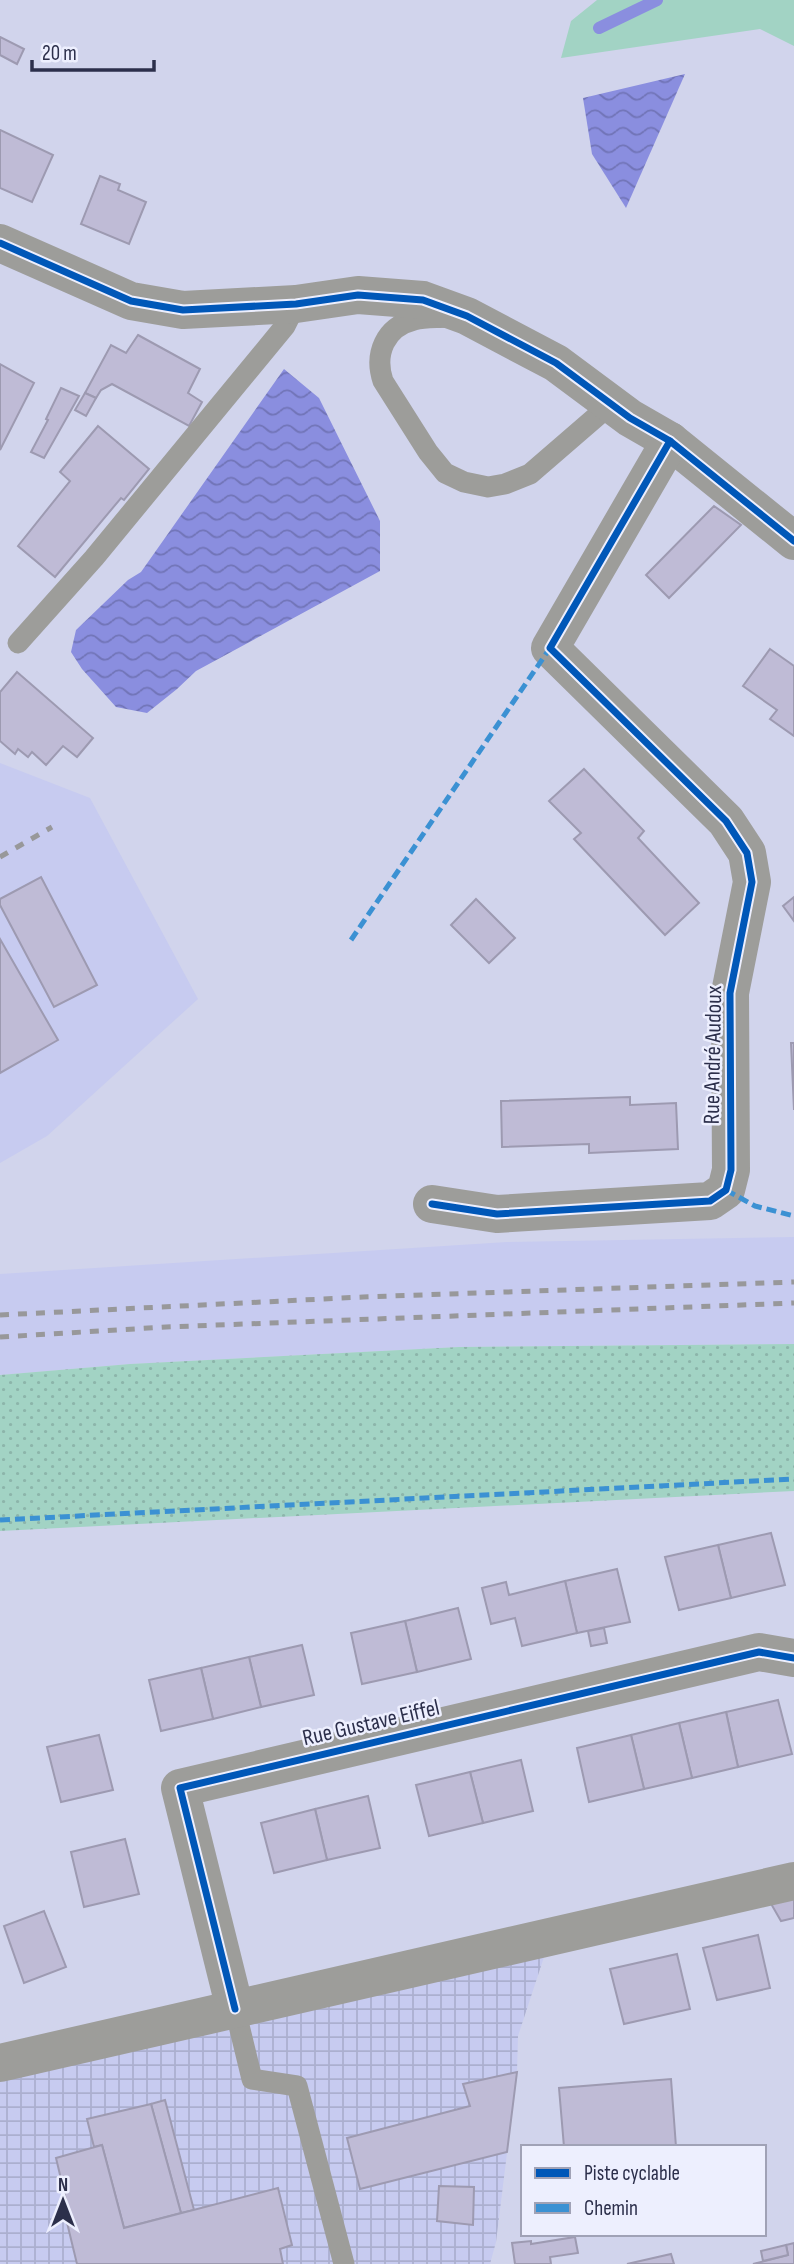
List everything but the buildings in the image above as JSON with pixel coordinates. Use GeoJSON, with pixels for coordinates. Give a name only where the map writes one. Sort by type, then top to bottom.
{"type":"FeatureCollection","features":[{"type":"Feature","properties":{"kind":"street"},"geometry":{"type":"LineString","coordinates":[[0,243],[131,301],[183,310],[296,304],[358,295],[423,300],[467,316],[556,363],[611,404],[670,441],[794,541]]}},
{"type":"Feature","properties":{"kind":"street","name":"Rue André Audoux"},"geometry":{"type":"LineString","coordinates":[[432,1204],[497,1214],[710,1200],[726,1190],[731,1170],[730,993],[752,882],[747,853],[726,821],[551,648],[670,441]]}},
{"type":"Feature","properties":{"kind":"street","name":"Rue Gustave Eiffel"},"geometry":{"type":"LineString","coordinates":[[235,2009],[180,1788],[759,1652],[794,1658]]}},
{"type":"Feature","properties":{"kind":"street"},"geometry":{"type":"LineString","coordinates":[[0,2063],[794,1881]]}},
{"type":"Feature","properties":{"kind":"lane"},"geometry":{"type":"LineString","coordinates":[[18,643],[94,558],[251,368],[285,326],[296,304]]}},
{"type":"Feature","properties":{"kind":"lane"},"geometry":{"type":"LineString","coordinates":[[467,316],[415,319],[395,327],[385,340],[380,353],[379,368],[383,381],[428,452],[445,473],[464,482],[488,487],[505,484],[530,474],[611,404]]}},
{"type":"Feature","properties":{"kind":"lane"},"geometry":{"type":"LineString","coordinates":[[235,2009],[252,2079],[297,2086],[344,2264]]}},
{"type":"Feature","properties":{"kind":"shaded area"},"geometry":{"type":"Polygon","coordinates":[[[0,763],[90,798],[198,999],[47,1136],[0,1163],[0,763]]]}},
{"type":"Feature","properties":{"kind":"shaded area"},"geometry":{"type":"Polygon","coordinates":[[[794,1237],[794,1344],[459,1347],[130,1364],[0,1375],[0,1274],[507,1242],[794,1237]]]}},
{"type":"Feature","properties":{"kind":"shaded area"},"geometry":{"type":"Polygon","coordinates":[[[545,1954],[518,2036],[517,2072],[496,2242],[490,2264],[0,2264],[0,2079],[545,1954]]]}},
{"type":"Feature","properties":{"kind":"green space"},"geometry":{"type":"Polygon","coordinates":[[[597,0],[794,0],[794,46],[760,29],[561,58],[571,21],[597,0]]]}},
{"type":"Feature","properties":{"kind":"green space"},"geometry":{"type":"Polygon","coordinates":[[[794,1344],[794,1491],[0,1531],[0,1375],[130,1364],[459,1347],[794,1344]]]}},
{"type":"Feature","properties":{"kind":"water"},"geometry":{"type":"Polygon","coordinates":[[[685,74],[626,208],[592,154],[583,98],[685,74]]]}},
{"type":"Feature","properties":{"kind":"water"},"geometry":{"type":"Polygon","coordinates":[[[284,369],[319,398],[380,521],[380,571],[196,671],[147,713],[116,707],[82,669],[71,652],[76,630],[128,580],[141,572],[284,369]]]}},
{"type":"Feature","properties":{"kind":"waterway"},"geometry":{"type":"LineString","coordinates":[[599,28],[657,0]]}},
{"type":"Feature","properties":{"kind":"railway"},"geometry":{"type":"LineString","coordinates":[[0,857],[52,827]]}},
{"type":"Feature","properties":{"kind":"railway"},"geometry":{"type":"LineString","coordinates":[[0,1315],[363,1297],[794,1282]]}},
{"type":"Feature","properties":{"kind":"railway"},"geometry":{"type":"LineString","coordinates":[[0,1337],[166,1327],[794,1303]]}},
{"type":"Feature","properties":{"kind":"marked path"},"geometry":{"type":"LineString","coordinates":[[351,940],[550,648]]}},
{"type":"Feature","properties":{"kind":"marked path"},"geometry":{"type":"LineString","coordinates":[[726,1190],[755,1206],[794,1216]]}},
{"type":"Feature","properties":{"kind":"marked path"},"geometry":{"type":"LineString","coordinates":[[0,1520],[794,1479]]}},
{"type":"Feature","properties":{"kind":"cycle path"},"geometry":{"type":"LineString","coordinates":[[0,243],[131,301],[183,310],[296,304],[358,295],[423,300],[467,316],[556,363],[630,418],[670,441],[794,541]]}},
{"type":"Feature","properties":{"kind":"cycle path"},"geometry":{"type":"LineString","coordinates":[[432,1204],[497,1214],[710,1201],[726,1190],[731,1170],[730,993],[752,882],[747,853],[726,821],[550,648],[670,441]]}},
{"type":"Feature","properties":{"kind":"cycle path"},"geometry":{"type":"LineString","coordinates":[[235,2009],[180,1788],[759,1652],[794,1658]]}}]}
